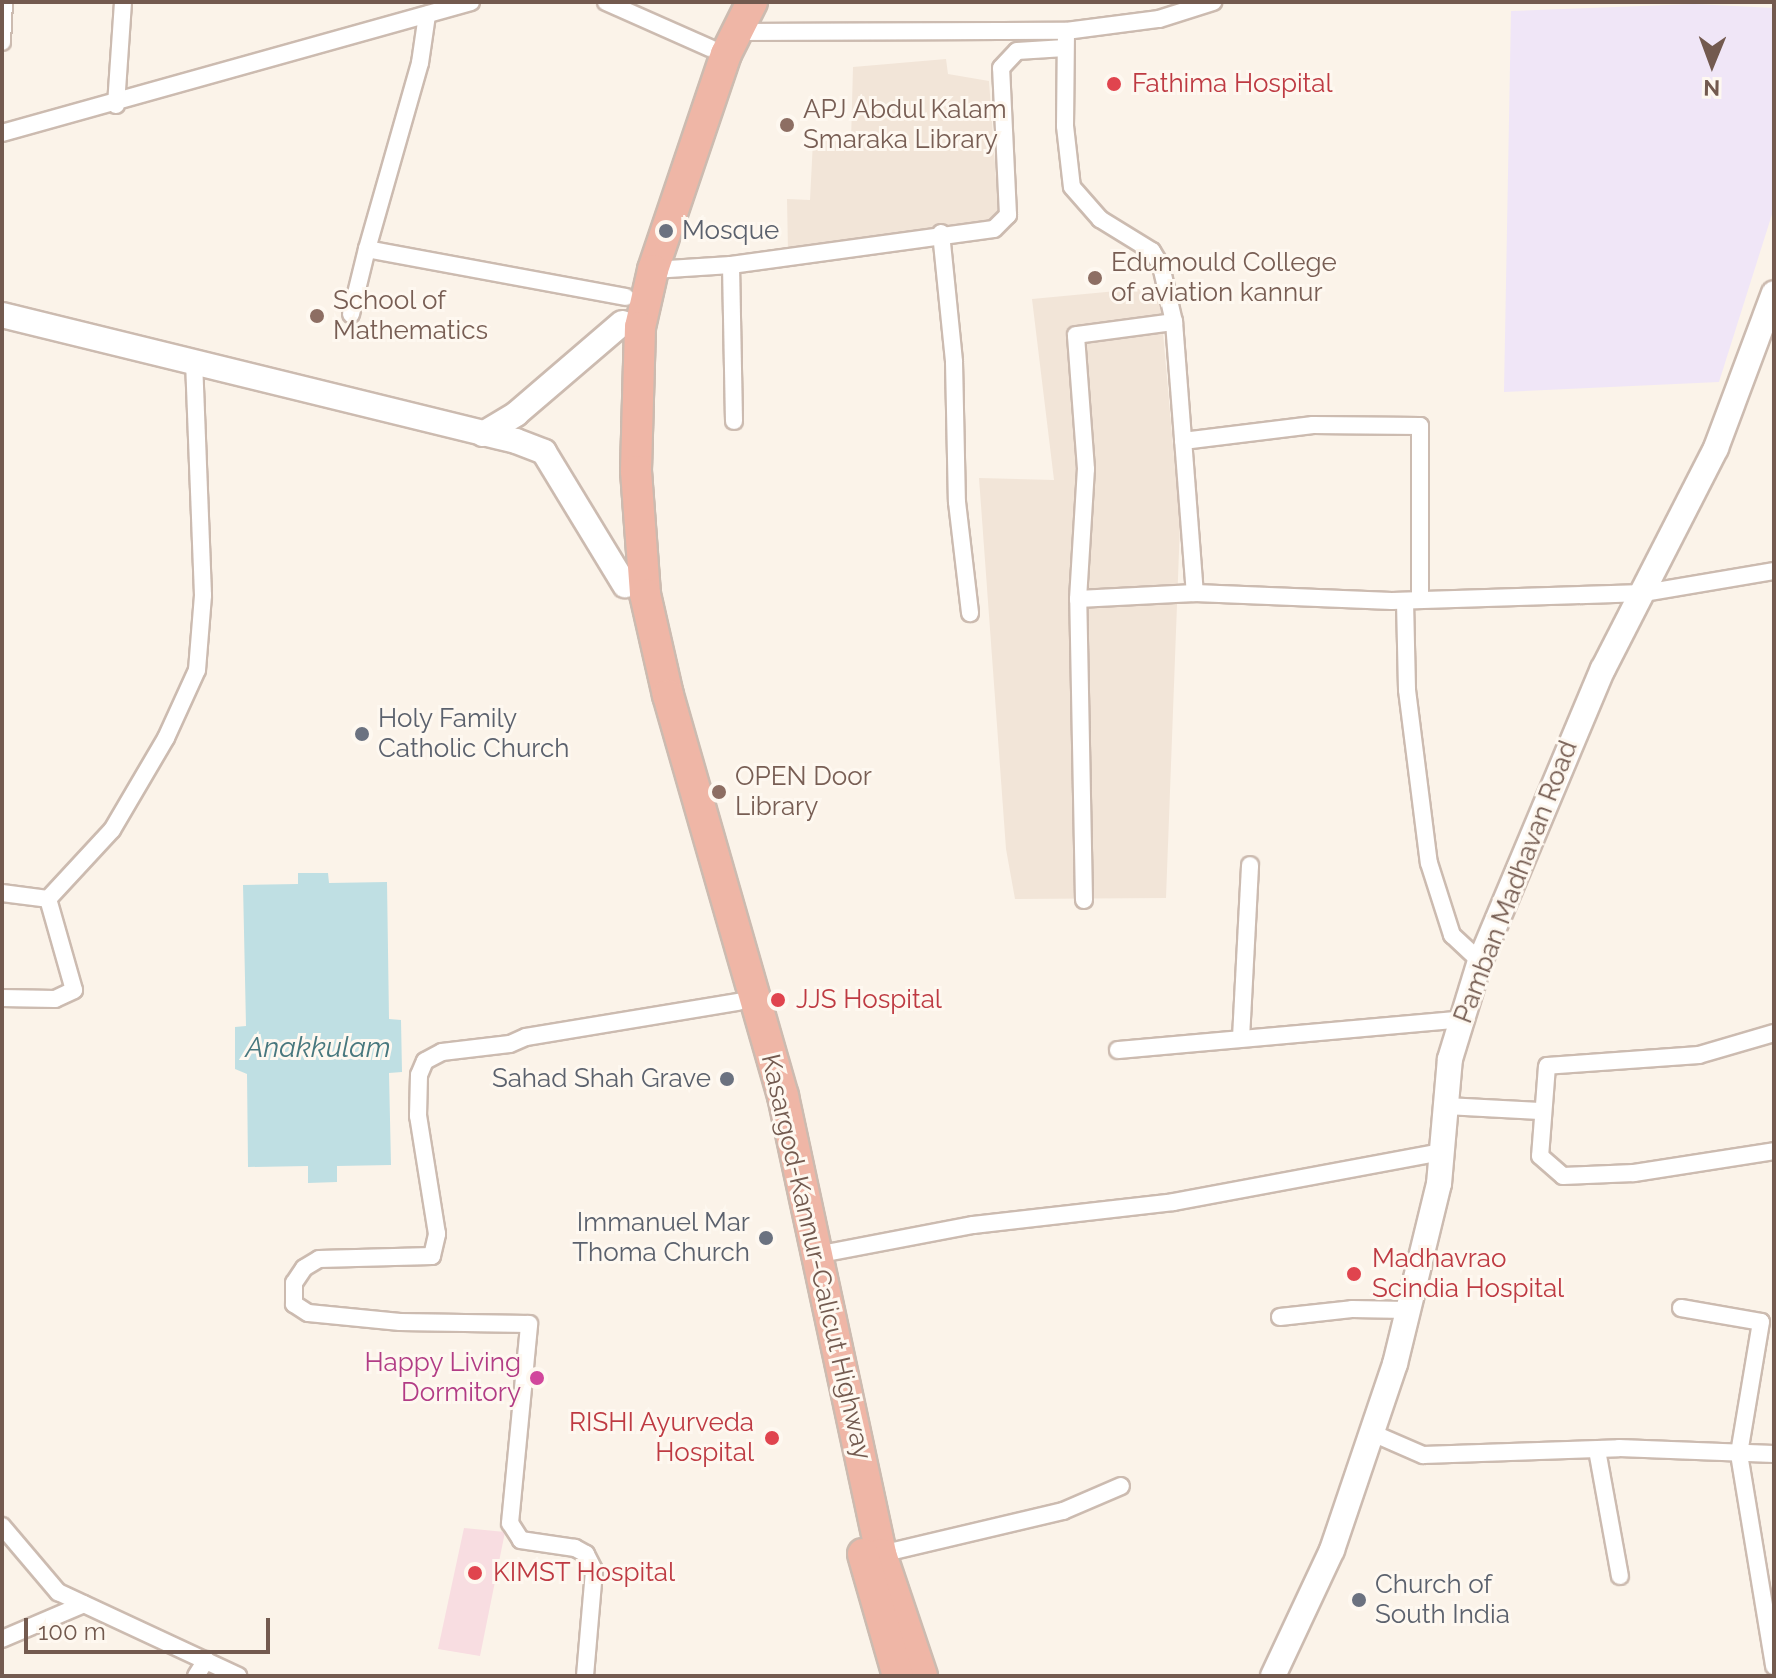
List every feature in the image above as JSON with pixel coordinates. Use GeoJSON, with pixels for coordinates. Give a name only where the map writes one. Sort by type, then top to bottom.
{"type":"FeatureCollection","features":[{"type":"Feature","properties":{"kind":"highway","name":"Kasargod-Kannur-Calicut Highway"},"geometry":{"type":"LineString","coordinates":[[752,2],[710,48],[637,297],[618,443],[625,585],[669,776],[780,1151],[864,1561],[898,1676]]}},
{"type":"Feature","properties":{"kind":"highway","name":"Kasargod-Kannur-Calicut Highway"},"geometry":{"type":"LineString","coordinates":[[736,17],[637,297],[636,456],[645,594],[684,753],[783,1096],[821,1254],[881,1554],[922,1676]]}},
{"type":"Feature","properties":{"kind":"main road","name":"Pamban Madhavan Road"},"geometry":{"type":"LineString","coordinates":[[1273,1676],[1332,1550],[1395,1364],[1442,1152],[1450,1059],[1480,961],[1519,873],[1547,793],[1716,448],[1774,293]]}},
{"type":"Feature","properties":{"kind":"main road"},"geometry":{"type":"LineString","coordinates":[[483,434],[516,414],[637,297]]}},
{"type":"Feature","properties":{"kind":"main road"},"geometry":{"type":"LineString","coordinates":[[2,315],[194,360],[335,400],[483,434],[544,452],[625,585]]}},
{"type":"Feature","properties":{"kind":"street"},"geometry":{"type":"LineString","coordinates":[[2,42],[4,2]]}},
{"type":"Feature","properties":{"kind":"street"},"geometry":{"type":"LineString","coordinates":[[116,105],[123,2]]}},
{"type":"Feature","properties":{"kind":"street"},"geometry":{"type":"LineString","coordinates":[[2,133],[116,105],[471,2]]}},
{"type":"Feature","properties":{"kind":"street"},"geometry":{"type":"LineString","coordinates":[[606,2],[710,48]]}},
{"type":"Feature","properties":{"kind":"street"},"geometry":{"type":"LineString","coordinates":[[736,17],[1066,31],[1159,19],[1213,2]]}},
{"type":"Feature","properties":{"kind":"street"},"geometry":{"type":"LineString","coordinates":[[351,314],[416,78],[427,15]]}},
{"type":"Feature","properties":{"kind":"street"},"geometry":{"type":"LineString","coordinates":[[1066,31],[1065,126],[1072,187],[1100,219],[1136,247],[1152,251],[1161,266],[1174,322],[1195,593]]}},
{"type":"Feature","properties":{"kind":"street"},"geometry":{"type":"LineString","coordinates":[[367,249],[637,297],[731,265],[941,233],[994,229],[1003,224],[1008,215],[1001,68],[1017,51],[1065,48]]}},
{"type":"Feature","properties":{"kind":"street"},"geometry":{"type":"LineString","coordinates":[[941,233],[954,362],[957,502],[970,613]]}},
{"type":"Feature","properties":{"kind":"street"},"geometry":{"type":"LineString","coordinates":[[731,265],[734,421]]}},
{"type":"Feature","properties":{"kind":"street"},"geometry":{"type":"LineString","coordinates":[[1084,900],[1078,599],[1086,469],[1076,335],[1174,322]]}},
{"type":"Feature","properties":{"kind":"street"},"geometry":{"type":"LineString","coordinates":[[48,899],[112,830],[166,738],[197,670],[203,595],[194,360]]}},
{"type":"Feature","properties":{"kind":"street"},"geometry":{"type":"LineString","coordinates":[[1183,441],[1313,425],[1420,426],[1407,690],[1429,863],[1452,935],[1480,961]]}},
{"type":"Feature","properties":{"kind":"street"},"geometry":{"type":"LineString","coordinates":[[1078,599],[1195,593],[1412,600],[1644,593],[1774,571]]}},
{"type":"Feature","properties":{"kind":"street"},"geometry":{"type":"LineString","coordinates":[[1241,1038],[1250,865]]}},
{"type":"Feature","properties":{"kind":"street"},"geometry":{"type":"LineString","coordinates":[[2,893],[48,899]]}},
{"type":"Feature","properties":{"kind":"street"},"geometry":{"type":"LineString","coordinates":[[2,998],[55,999],[74,990],[48,899]]}},
{"type":"Feature","properties":{"kind":"street"},"geometry":{"type":"LineString","coordinates":[[585,1676],[594,1570],[586,1554],[575,1548],[521,1540],[510,1523],[529,1324],[400,1322],[308,1313],[294,1304],[294,1283],[304,1268],[319,1259],[432,1256],[437,1234],[418,1116],[419,1075],[425,1061],[442,1052],[738,1002]]}},
{"type":"Feature","properties":{"kind":"street"},"geometry":{"type":"LineString","coordinates":[[1118,1050],[1462,1019]]}},
{"type":"Feature","properties":{"kind":"street"},"geometry":{"type":"LineString","coordinates":[[1774,1033],[1699,1055],[1547,1066],[1540,1111],[1540,1156],[1563,1176],[1634,1173],[1774,1151]]}},
{"type":"Feature","properties":{"kind":"street"},"geometry":{"type":"LineString","coordinates":[[1446,1106],[1540,1111]]}},
{"type":"Feature","properties":{"kind":"street"},"geometry":{"type":"LineString","coordinates":[[821,1254],[973,1225],[1174,1202],[1442,1152]]}},
{"type":"Feature","properties":{"kind":"street"},"geometry":{"type":"LineString","coordinates":[[1681,1308],[1761,1322],[1739,1454],[1774,1666]]}},
{"type":"Feature","properties":{"kind":"street"},"geometry":{"type":"LineString","coordinates":[[1280,1317],[1352,1309],[1407,1310]]}},
{"type":"Feature","properties":{"kind":"street"},"geometry":{"type":"LineString","coordinates":[[1370,1432],[1423,1455],[1597,1450],[1774,1454]]}},
{"type":"Feature","properties":{"kind":"street"},"geometry":{"type":"LineString","coordinates":[[1597,1450],[1620,1576]]}},
{"type":"Feature","properties":{"kind":"street"},"geometry":{"type":"LineString","coordinates":[[881,1554],[1063,1511],[1121,1486]]}},
{"type":"Feature","properties":{"kind":"street"},"geometry":{"type":"LineString","coordinates":[[2,1526],[58,1592],[238,1676]]}},
{"type":"Feature","properties":{"kind":"street"},"geometry":{"type":"LineString","coordinates":[[2,1639],[84,1604]]}},
{"type":"Feature","properties":{"kind":"street"},"geometry":{"type":"LineString","coordinates":[[196,1676],[206,1660]]}},
{"type":"Feature","properties":{"kind":"shaded area"},"geometry":{"type":"Polygon","coordinates":[[[1694,4],[1774,8],[1774,208],[1719,382],[1504,392],[1511,11],[1694,4]]]}},
{"type":"Feature","properties":{"kind":"shaded area"},"geometry":{"type":"Polygon","coordinates":[[[946,59],[948,74],[989,81],[999,220],[982,226],[869,237],[788,252],[787,199],[810,200],[813,141],[851,141],[853,67],[946,59]]]}},
{"type":"Feature","properties":{"kind":"shaded area"},"geometry":{"type":"Polygon","coordinates":[[[1159,287],[1180,525],[1166,898],[1015,899],[1006,849],[979,478],[1054,480],[1032,299],[1159,287]]]}},
{"type":"Feature","properties":{"kind":"shaded area","name":"KIMST Hospital"},"geometry":{"type":"Polygon","coordinates":[[[464,1528],[505,1532],[480,1656],[438,1649],[464,1528]]]}},
{"type":"Feature","properties":{"kind":"water","name":"Anakkulam"},"geometry":{"type":"Polygon","coordinates":[[[298,873],[328,873],[329,883],[387,882],[389,1019],[401,1020],[402,1072],[389,1073],[391,1165],[337,1166],[337,1182],[308,1183],[308,1166],[248,1167],[247,1074],[235,1069],[235,1027],[246,1026],[243,885],[298,884],[298,873]]]}},
{"type":"Feature","properties":{"kind":"place","name":"Fathima Hospital"},"geometry":{"type":"Point","coordinates":[1114,84]}},
{"type":"Feature","properties":{"kind":"place","name":"APJ Abdul Kalam Smaraka Library"},"geometry":{"type":"Point","coordinates":[787,125]}},
{"type":"Feature","properties":{"kind":"place","name":"Mosque"},"geometry":{"type":"Point","coordinates":[666,231]}},
{"type":"Feature","properties":{"kind":"place","name":"Edumould College of aviation kannur"},"geometry":{"type":"Point","coordinates":[1095,278]}},
{"type":"Feature","properties":{"kind":"place","name":"School of Mathematics"},"geometry":{"type":"Point","coordinates":[317,316]}},
{"type":"Feature","properties":{"kind":"place","name":"Holy Family Catholic Church"},"geometry":{"type":"Point","coordinates":[362,734]}},
{"type":"Feature","properties":{"kind":"place","name":"OPEN Door Library"},"geometry":{"type":"Point","coordinates":[719,792]}},
{"type":"Feature","properties":{"kind":"place","name":"JJS Hospital"},"geometry":{"type":"Point","coordinates":[778,1000]}},
{"type":"Feature","properties":{"kind":"place","name":"Sahad Shah Grave"},"geometry":{"type":"Point","coordinates":[727,1079]}},
{"type":"Feature","properties":{"kind":"place","name":"Immanuel Mar Thoma Church"},"geometry":{"type":"Point","coordinates":[766,1238]}},
{"type":"Feature","properties":{"kind":"place","name":"Madhavrao Scindia Hospital"},"geometry":{"type":"Point","coordinates":[1354,1274]}},
{"type":"Feature","properties":{"kind":"place","name":"Happy Living Dormitory"},"geometry":{"type":"Point","coordinates":[537,1378]}},
{"type":"Feature","properties":{"kind":"place","name":"RISHI Ayurveda Hospital"},"geometry":{"type":"Point","coordinates":[772,1438]}},
{"type":"Feature","properties":{"kind":"place","name":"KIMST Hospital"},"geometry":{"type":"Point","coordinates":[475,1573]}},
{"type":"Feature","properties":{"kind":"place","name":"Church of South India"},"geometry":{"type":"Point","coordinates":[1359,1600]}}]}
